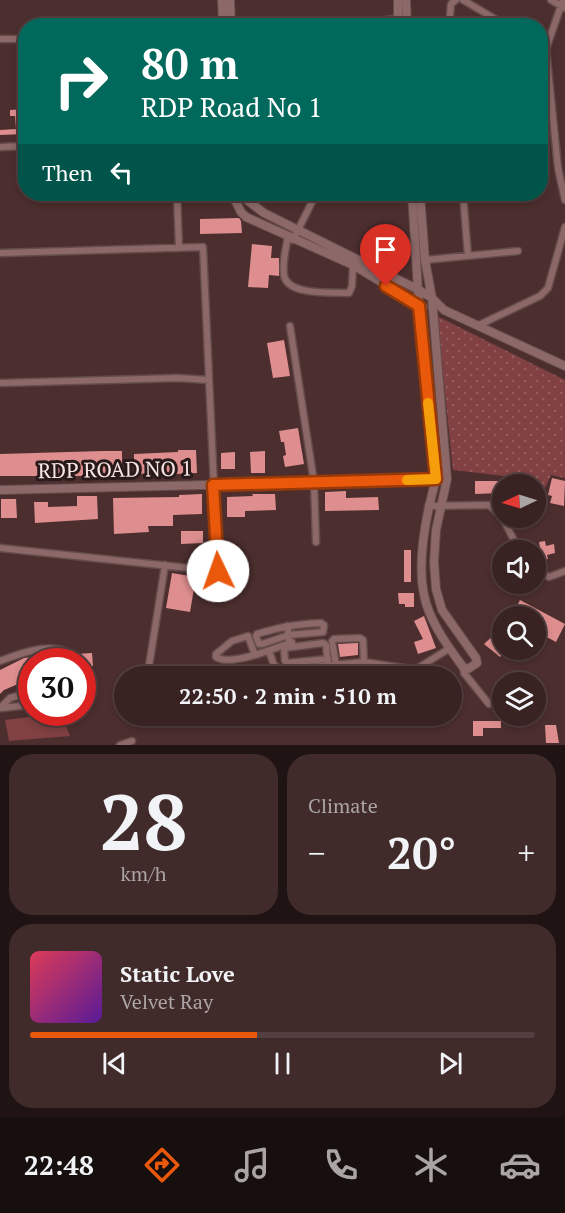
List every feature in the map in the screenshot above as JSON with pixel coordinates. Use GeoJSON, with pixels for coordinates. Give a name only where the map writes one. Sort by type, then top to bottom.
{"type":"FeatureCollection","features":[{"type":"Feature","properties":{"kind":"street"},"geometry":{"type":"LineString","coordinates":[[222,0],[223,18]]}},
{"type":"Feature","properties":{"kind":"street"},"geometry":{"type":"LineString","coordinates":[[230,0],[231,18]]}},
{"type":"Feature","properties":{"kind":"street"},"geometry":{"type":"LineString","coordinates":[[398,0],[401,18]]}},
{"type":"Feature","properties":{"kind":"street"},"geometry":{"type":"LineString","coordinates":[[403,18],[406,0]]}},
{"type":"Feature","properties":{"kind":"street"},"geometry":{"type":"LineString","coordinates":[[450,18],[451,4],[456,0]]}},
{"type":"Feature","properties":{"kind":"street"},"geometry":{"type":"LineString","coordinates":[[463,0],[493,18]]}},
{"type":"Feature","properties":{"kind":"street"},"geometry":{"type":"LineString","coordinates":[[548,37],[563,4],[551,0]]}},
{"type":"Feature","properties":{"kind":"street"},"geometry":{"type":"LineString","coordinates":[[0,39],[18,39]]}},
{"type":"Feature","properties":{"kind":"street"},"geometry":{"type":"LineString","coordinates":[[548,88],[558,168],[565,200]]}},
{"type":"Feature","properties":{"kind":"street"},"geometry":{"type":"LineString","coordinates":[[0,147],[18,146]]}},
{"type":"Feature","properties":{"kind":"street"},"geometry":{"type":"LineString","coordinates":[[177,201],[179,248]]}},
{"type":"Feature","properties":{"kind":"street"},"geometry":{"type":"LineString","coordinates":[[236,201],[246,217],[353,265],[419,306],[431,311],[444,310]]}},
{"type":"Feature","properties":{"kind":"street"},"geometry":{"type":"LineString","coordinates":[[248,201],[298,230],[419,290],[432,298],[444,310],[565,366]]}},
{"type":"Feature","properties":{"kind":"street"},"geometry":{"type":"LineString","coordinates":[[312,201],[298,230],[290,238],[284,275],[286,282],[300,290],[349,293],[352,286],[353,265]]}},
{"type":"Feature","properties":{"kind":"street"},"geometry":{"type":"LineString","coordinates":[[413,201],[419,306],[436,479],[428,506],[424,539],[423,589],[426,604],[463,667],[464,673],[489,704]]}},
{"type":"Feature","properties":{"kind":"street"},"geometry":{"type":"LineString","coordinates":[[421,201],[425,260],[432,298],[431,311],[447,479],[440,506],[434,562],[436,589],[442,610],[476,658],[477,663],[472,668],[463,667]]}},
{"type":"Feature","properties":{"kind":"street"},"geometry":{"type":"LineString","coordinates":[[464,201],[468,256]]}},
{"type":"Feature","properties":{"kind":"street"},"geometry":{"type":"LineString","coordinates":[[478,325],[540,296],[548,288],[565,226]]}},
{"type":"Feature","properties":{"kind":"street"},"geometry":{"type":"LineString","coordinates":[[0,253],[203,247],[219,596]]}},
{"type":"Feature","properties":{"kind":"street"},"geometry":{"type":"LineString","coordinates":[[425,260],[518,251]]}},
{"type":"Feature","properties":{"kind":"street"},"geometry":{"type":"LineString","coordinates":[[290,326],[314,482],[316,542]]}},
{"type":"Feature","properties":{"kind":"street"},"geometry":{"type":"LineString","coordinates":[[0,383],[178,378],[209,380]]}},
{"type":"Feature","properties":{"kind":"street","name":"RDP ROAD NO 1"},"geometry":{"type":"LineString","coordinates":[[0,490],[447,479]]}},
{"type":"Feature","properties":{"kind":"street"},"geometry":{"type":"LineString","coordinates":[[428,506],[489,505],[502,517],[514,540]]}},
{"type":"Feature","properties":{"kind":"street"},"geometry":{"type":"LineString","coordinates":[[0,548],[218,571]]}},
{"type":"Feature","properties":{"kind":"street"},"geometry":{"type":"LineString","coordinates":[[149,666],[165,565]]}},
{"type":"Feature","properties":{"kind":"street"},"geometry":{"type":"LineString","coordinates":[[546,575],[549,577],[565,571]]}},
{"type":"Feature","properties":{"kind":"street"},"geometry":{"type":"LineString","coordinates":[[321,623],[324,625],[323,632],[289,635],[262,644],[259,644],[256,636],[287,626],[321,623]]}},
{"type":"Feature","properties":{"kind":"street"},"geometry":{"type":"LineString","coordinates":[[255,654],[248,636],[232,641],[216,654],[216,657],[223,661],[269,651],[291,643],[287,626]]}},
{"type":"Feature","properties":{"kind":"street"},"geometry":{"type":"LineString","coordinates":[[336,664],[332,641],[334,639],[360,638],[363,640],[364,662]]}},
{"type":"Feature","properties":{"kind":"street"},"geometry":{"type":"LineString","coordinates":[[328,662],[326,645],[323,643],[284,648],[287,663],[364,662],[410,669],[425,665],[450,648]]}},
{"type":"Feature","properties":{"kind":"street"},"geometry":{"type":"LineString","coordinates":[[269,651],[275,666]]}},
{"type":"Feature","properties":{"kind":"street"},"geometry":{"type":"LineString","coordinates":[[0,661],[18,654]]}},
{"type":"Feature","properties":{"kind":"street"},"geometry":{"type":"LineString","coordinates":[[311,666],[328,662]]}},
{"type":"Feature","properties":{"kind":"street"},"geometry":{"type":"LineString","coordinates":[[0,708],[10,698],[18,696]]}},
{"type":"Feature","properties":{"kind":"street"},"geometry":{"type":"LineString","coordinates":[[0,708],[18,706]]}},
{"type":"Feature","properties":{"kind":"street"},"geometry":{"type":"LineString","coordinates":[[120,745],[132,741]]}},
{"type":"Feature","properties":{"kind":"shaded area"},"geometry":{"type":"Polygon","coordinates":[[[437,316],[565,380],[565,478],[551,475],[546,486],[546,474],[492,475],[453,470],[437,316]]]}},
{"type":"Feature","properties":{"kind":"shaded area"},"geometry":{"type":"Polygon","coordinates":[[[18,718],[18,726],[66,726],[70,736],[9,741],[5,720],[18,718]]]}},
{"type":"Feature","properties":{"kind":"building"},"geometry":{"type":"Polygon","coordinates":[[[10,110],[18,110],[18,134],[0,135],[0,130],[16,129],[15,116],[10,116],[10,110]]]}},
{"type":"Feature","properties":{"kind":"building"},"geometry":{"type":"Polygon","coordinates":[[[17,157],[18,157],[18,181],[17,157]]]}},
{"type":"Feature","properties":{"kind":"building"},"geometry":{"type":"Polygon","coordinates":[[[239,218],[242,233],[200,234],[200,219],[239,218]]]}},
{"type":"Feature","properties":{"kind":"building"},"geometry":{"type":"Polygon","coordinates":[[[252,244],[272,246],[271,258],[279,258],[279,276],[269,275],[268,288],[248,287],[252,244]]]}},
{"type":"Feature","properties":{"kind":"building"},"geometry":{"type":"Polygon","coordinates":[[[284,340],[290,376],[273,378],[267,343],[284,340]]]}},
{"type":"Feature","properties":{"kind":"building"},"geometry":{"type":"Polygon","coordinates":[[[298,428],[304,464],[285,467],[284,442],[281,442],[279,431],[298,428]]]}},
{"type":"Feature","properties":{"kind":"building"},"geometry":{"type":"Polygon","coordinates":[[[178,450],[196,450],[197,473],[134,474],[134,454],[178,452],[178,450]]]}},
{"type":"Feature","properties":{"kind":"building"},"geometry":{"type":"Polygon","coordinates":[[[122,451],[122,476],[0,476],[0,454],[122,451]]]}},
{"type":"Feature","properties":{"kind":"building"},"geometry":{"type":"Polygon","coordinates":[[[265,451],[265,473],[251,473],[250,452],[265,451]]]}},
{"type":"Feature","properties":{"kind":"building"},"geometry":{"type":"Polygon","coordinates":[[[235,452],[235,469],[221,469],[221,453],[235,452]]]}},
{"type":"Feature","properties":{"kind":"building"},"geometry":{"type":"Polygon","coordinates":[[[552,478],[565,481],[564,506],[550,503],[552,496],[548,495],[552,478]]]}},
{"type":"Feature","properties":{"kind":"building"},"geometry":{"type":"Polygon","coordinates":[[[475,481],[492,481],[492,493],[475,494],[475,481]]]}},
{"type":"Feature","properties":{"kind":"building"},"geometry":{"type":"Polygon","coordinates":[[[346,491],[346,498],[378,497],[379,510],[325,511],[325,492],[346,491]]]}},
{"type":"Feature","properties":{"kind":"building"},"geometry":{"type":"Polygon","coordinates":[[[202,494],[202,514],[173,515],[173,526],[148,526],[149,532],[114,534],[113,498],[179,497],[179,495],[202,494]]]}},
{"type":"Feature","properties":{"kind":"building"},"geometry":{"type":"Polygon","coordinates":[[[252,494],[275,494],[276,510],[245,511],[245,517],[227,517],[227,497],[253,496],[252,494]]]}},
{"type":"Feature","properties":{"kind":"building"},"geometry":{"type":"Polygon","coordinates":[[[77,496],[97,496],[98,519],[35,523],[34,502],[48,502],[48,507],[77,506],[77,496]]]}},
{"type":"Feature","properties":{"kind":"building"},"geometry":{"type":"Polygon","coordinates":[[[1,499],[16,499],[17,518],[1,518],[1,499]]]}},
{"type":"Feature","properties":{"kind":"building"},"geometry":{"type":"Polygon","coordinates":[[[181,531],[203,531],[203,543],[181,544],[181,531]]]}},
{"type":"Feature","properties":{"kind":"building"},"geometry":{"type":"Polygon","coordinates":[[[554,544],[555,553],[547,555],[548,559],[546,559],[546,546],[554,544]]]}},
{"type":"Feature","properties":{"kind":"building"},"geometry":{"type":"Polygon","coordinates":[[[404,550],[411,550],[411,582],[404,582],[404,550]]]}},
{"type":"Feature","properties":{"kind":"building"},"geometry":{"type":"Polygon","coordinates":[[[172,573],[196,577],[190,612],[166,608],[172,573]]]}},
{"type":"Feature","properties":{"kind":"building"},"geometry":{"type":"Polygon","coordinates":[[[398,593],[414,593],[414,607],[399,604],[398,593]]]}},
{"type":"Feature","properties":{"kind":"building"},"geometry":{"type":"Polygon","coordinates":[[[520,600],[531,606],[517,606],[520,600]]]}},
{"type":"Feature","properties":{"kind":"building"},"geometry":{"type":"Polygon","coordinates":[[[546,614],[565,624],[556,642],[546,637],[546,614]]]}},
{"type":"Feature","properties":{"kind":"building"},"geometry":{"type":"Polygon","coordinates":[[[424,616],[436,648],[418,654],[414,642],[423,639],[414,621],[424,616]]]}},
{"type":"Feature","properties":{"kind":"building"},"geometry":{"type":"Polygon","coordinates":[[[492,637],[492,650],[484,644],[492,637]]]}},
{"type":"Feature","properties":{"kind":"building"},"geometry":{"type":"Polygon","coordinates":[[[358,643],[358,655],[340,657],[338,644],[358,643]]]}},
{"type":"Feature","properties":{"kind":"building"},"geometry":{"type":"Polygon","coordinates":[[[18,661],[18,684],[0,694],[0,670],[18,661]]]}},
{"type":"Feature","properties":{"kind":"building"},"geometry":{"type":"Polygon","coordinates":[[[473,721],[492,721],[492,726],[501,726],[501,728],[483,728],[483,736],[473,736],[473,721]]]}},
{"type":"Feature","properties":{"kind":"building"},"geometry":{"type":"Polygon","coordinates":[[[556,725],[559,743],[546,743],[545,726],[556,725]]]}},
{"type":"Feature","properties":{"kind":"slow traffic"},"geometry":{"type":"LineString","coordinates":[[407,480],[436,479],[428,403]]}},
{"type":"Feature","properties":{"kind":"route"},"geometry":{"type":"LineString","coordinates":[[218,571],[213,485],[436,479],[419,306],[386,286]]}}]}
